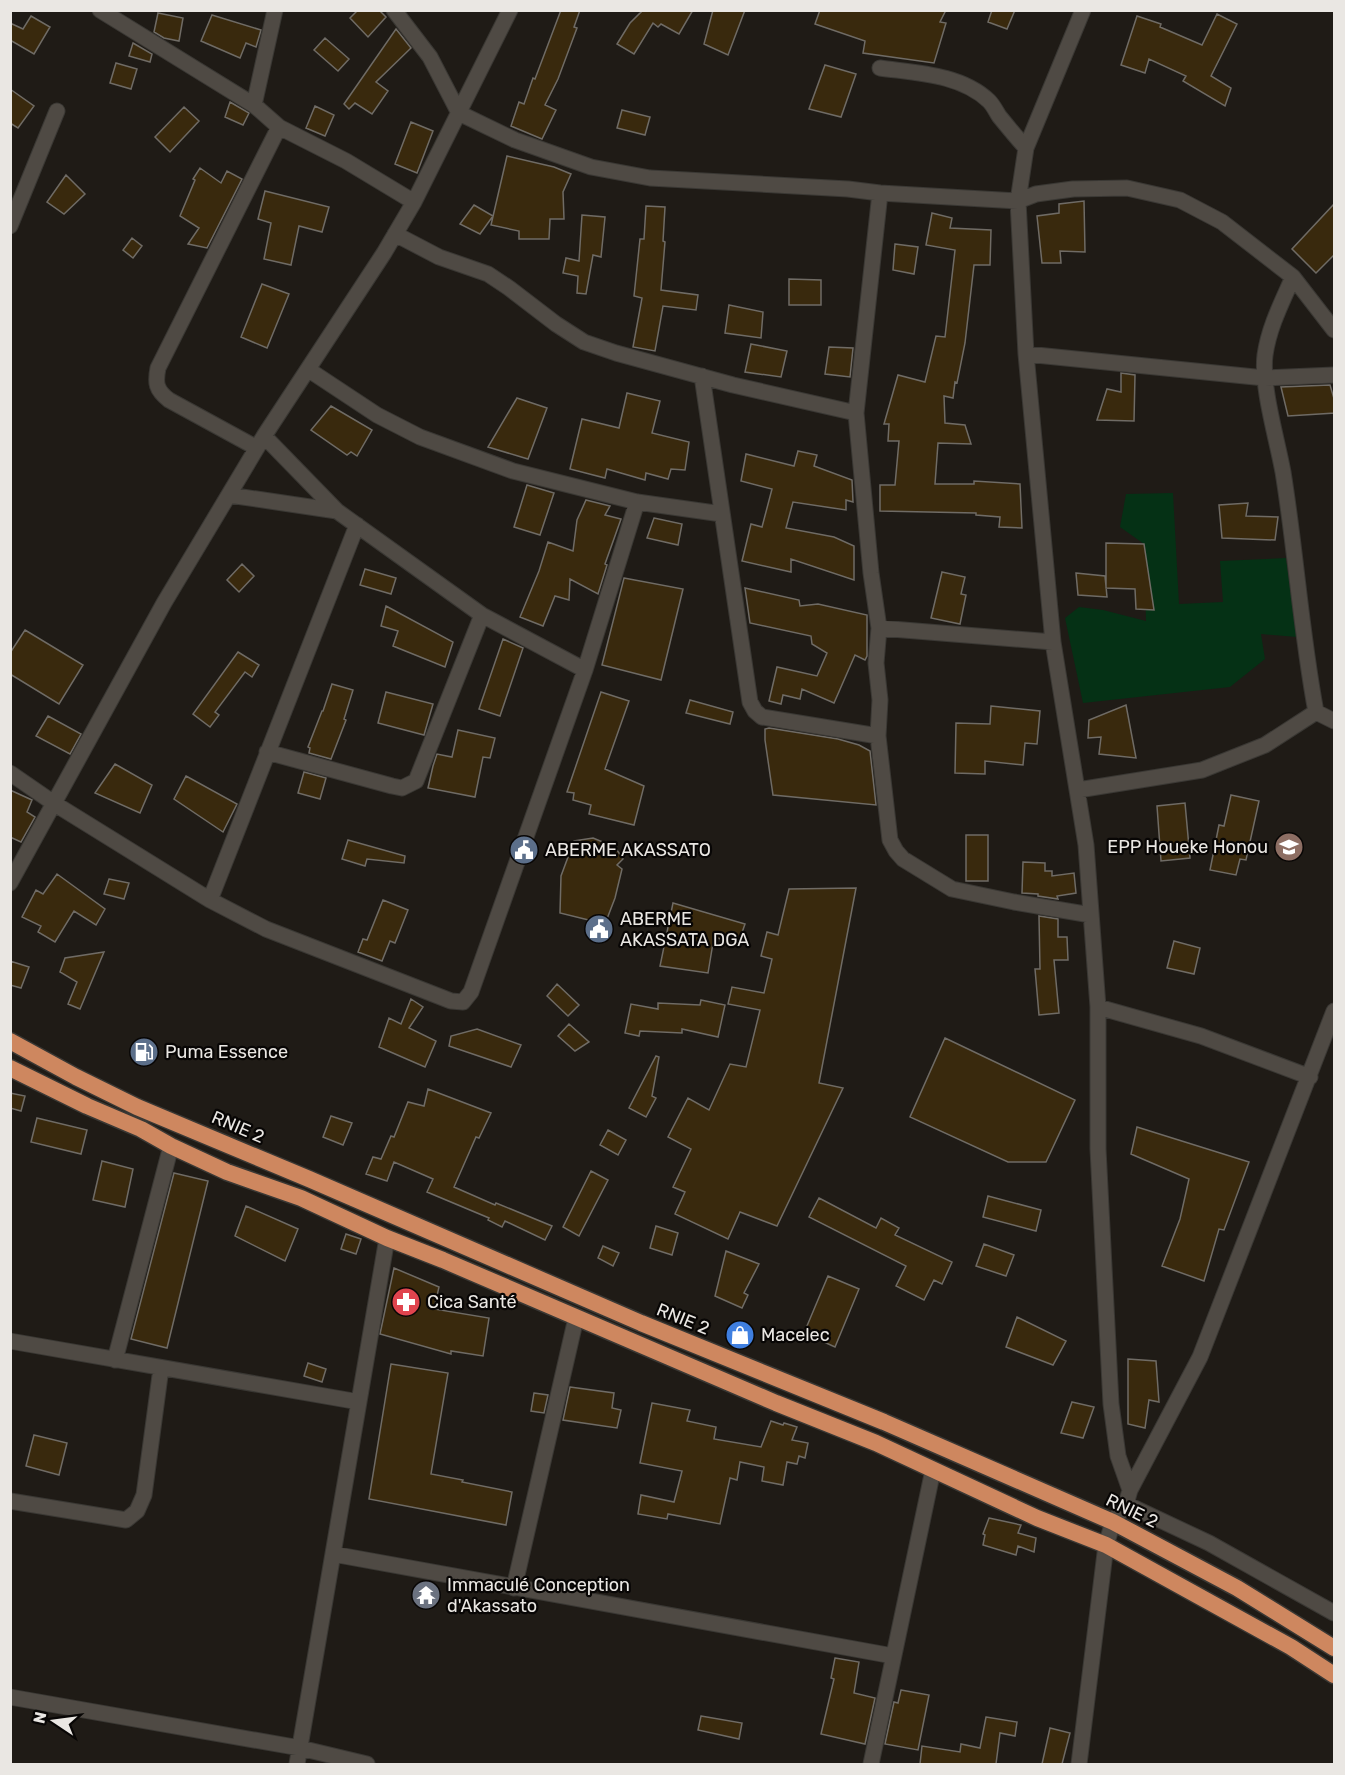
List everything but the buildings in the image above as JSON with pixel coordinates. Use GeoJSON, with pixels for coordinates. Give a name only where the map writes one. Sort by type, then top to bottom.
{"type":"FeatureCollection","features":[{"type":"Feature","properties":{"kind":"highway","name":"RNIE 2"},"geometry":{"type":"LineString","coordinates":[[10,1041],[137,1107],[182,1124],[640,1323],[884,1422],[1113,1522],[1237,1588],[1335,1648]]}},
{"type":"Feature","properties":{"kind":"highway"},"geometry":{"type":"LineString","coordinates":[[10,1068],[87,1106],[141,1129],[227,1173],[301,1198],[387,1238],[876,1443],[1037,1518],[1106,1545],[1291,1647],[1335,1675]]}},
{"type":"Feature","properties":{"kind":"street"},"geometry":{"type":"LineString","coordinates":[[100,10],[254,105],[279,127],[346,161],[414,202]]}},
{"type":"Feature","properties":{"kind":"street"},"geometry":{"type":"LineString","coordinates":[[254,105],[275,10]]}},
{"type":"Feature","properties":{"kind":"street"},"geometry":{"type":"LineString","coordinates":[[394,10],[430,57],[459,113],[515,140],[591,167],[650,178],[1018,201],[1036,194],[1073,189],[1127,188],[1180,200],[1222,222],[1293,278],[1335,330]]}},
{"type":"Feature","properties":{"kind":"street"},"geometry":{"type":"LineString","coordinates":[[10,883],[164,603],[261,442],[414,202],[510,10]]}},
{"type":"Feature","properties":{"kind":"street"},"geometry":{"type":"LineString","coordinates":[[1083,10],[1026,148],[1018,201],[1026,354],[1053,642],[1086,845],[1098,1007],[1098,1149],[1111,1404],[1118,1456],[1128,1497],[1335,1613]]}},
{"type":"Feature","properties":{"kind":"street"},"geometry":{"type":"LineString","coordinates":[[880,68],[934,75],[978,93],[991,103],[1026,148]]}},
{"type":"Feature","properties":{"kind":"street"},"geometry":{"type":"LineString","coordinates":[[10,226],[57,111]]}},
{"type":"Feature","properties":{"kind":"street"},"geometry":{"type":"LineString","coordinates":[[279,127],[158,368],[155,382],[160,393],[169,400],[261,442],[337,511],[482,615],[585,670]]}},
{"type":"Feature","properties":{"kind":"street"},"geometry":{"type":"LineString","coordinates":[[880,193],[856,413],[873,593],[879,628],[876,663],[880,700],[878,736],[890,840],[903,860],[952,889],[1091,915]]}},
{"type":"Feature","properties":{"kind":"street"},"geometry":{"type":"LineString","coordinates":[[395,234],[439,257],[488,274],[584,342],[702,376],[856,413]]}},
{"type":"Feature","properties":{"kind":"street"},"geometry":{"type":"LineString","coordinates":[[1293,278],[1270,333],[1265,355],[1265,378],[1283,472],[1307,660],[1316,712]]}},
{"type":"Feature","properties":{"kind":"street"},"geometry":{"type":"LineString","coordinates":[[1026,354],[1265,378],[1335,375]]}},
{"type":"Feature","properties":{"kind":"street"},"geometry":{"type":"LineString","coordinates":[[309,370],[377,415],[420,436],[513,471],[637,502],[722,514]]}},
{"type":"Feature","properties":{"kind":"street"},"geometry":{"type":"LineString","coordinates":[[702,376],[750,702],[762,717],[878,736]]}},
{"type":"Feature","properties":{"kind":"street"},"geometry":{"type":"LineString","coordinates":[[229,495],[337,511]]}},
{"type":"Feature","properties":{"kind":"street"},"geometry":{"type":"LineString","coordinates":[[10,773],[55,804],[210,900],[266,929],[451,1001],[463,1002],[471,992],[585,670],[637,502]]}},
{"type":"Feature","properties":{"kind":"street"},"geometry":{"type":"LineString","coordinates":[[210,900],[357,525]]}},
{"type":"Feature","properties":{"kind":"street"},"geometry":{"type":"LineString","coordinates":[[267,752],[402,788],[416,781],[482,615]]}},
{"type":"Feature","properties":{"kind":"street"},"geometry":{"type":"LineString","coordinates":[[879,628],[1053,642]]}},
{"type":"Feature","properties":{"kind":"street"},"geometry":{"type":"LineString","coordinates":[[1316,712],[1335,721]]}},
{"type":"Feature","properties":{"kind":"street"},"geometry":{"type":"LineString","coordinates":[[1078,790],[1202,770],[1265,746],[1316,712]]}},
{"type":"Feature","properties":{"kind":"street"},"geometry":{"type":"LineString","coordinates":[[1098,1007],[1200,1036],[1310,1077]]}},
{"type":"Feature","properties":{"kind":"street"},"geometry":{"type":"LineString","coordinates":[[1079,1764],[1106,1545],[1113,1522],[1200,1357],[1335,1011]]}},
{"type":"Feature","properties":{"kind":"street"},"geometry":{"type":"LineString","coordinates":[[115,1360],[171,1146]]}},
{"type":"Feature","properties":{"kind":"street"},"geometry":{"type":"LineString","coordinates":[[297,1764],[387,1238]]}},
{"type":"Feature","properties":{"kind":"street"},"geometry":{"type":"LineString","coordinates":[[514,1588],[576,1318]]}},
{"type":"Feature","properties":{"kind":"street"},"geometry":{"type":"LineString","coordinates":[[10,1341],[359,1402]]}},
{"type":"Feature","properties":{"kind":"street"},"geometry":{"type":"LineString","coordinates":[[10,1501],[126,1520],[137,1511],[144,1496],[161,1368]]}},
{"type":"Feature","properties":{"kind":"street"},"geometry":{"type":"LineString","coordinates":[[871,1764],[933,1470]]}},
{"type":"Feature","properties":{"kind":"street"},"geometry":{"type":"LineString","coordinates":[[333,1554],[893,1656]]}},
{"type":"Feature","properties":{"kind":"street"},"geometry":{"type":"LineString","coordinates":[[10,1697],[300,1748],[368,1764]]}},
{"type":"Feature","properties":{"kind":"green space"},"geometry":{"type":"Polygon","coordinates":[[[1173,493],[1179,604],[1223,602],[1220,561],[1286,558],[1297,637],[1261,634],[1265,659],[1230,687],[1083,703],[1065,618],[1079,607],[1103,610],[1146,621],[1144,544],[1120,527],[1126,494],[1173,493]]]}},
{"type":"Feature","properties":{"kind":"place","name":"EPP Houeke Honou"},"geometry":{"type":"Point","coordinates":[1289,847]}},
{"type":"Feature","properties":{"kind":"place","name":"ABERME AKASSATO"},"geometry":{"type":"Point","coordinates":[524,850]}},
{"type":"Feature","properties":{"kind":"place","name":"ABERME AKASSATA DGA"},"geometry":{"type":"Point","coordinates":[599,929]}},
{"type":"Feature","properties":{"kind":"place","name":"Puma Essence"},"geometry":{"type":"Point","coordinates":[144,1052]}},
{"type":"Feature","properties":{"kind":"place","name":"Cica Santé"},"geometry":{"type":"Point","coordinates":[406,1302]}},
{"type":"Feature","properties":{"kind":"place","name":"Macelec"},"geometry":{"type":"Point","coordinates":[740,1335]}},
{"type":"Feature","properties":{"kind":"place","name":"Immaculé Conception d'Akassato"},"geometry":{"type":"Point","coordinates":[426,1595]}}]}
